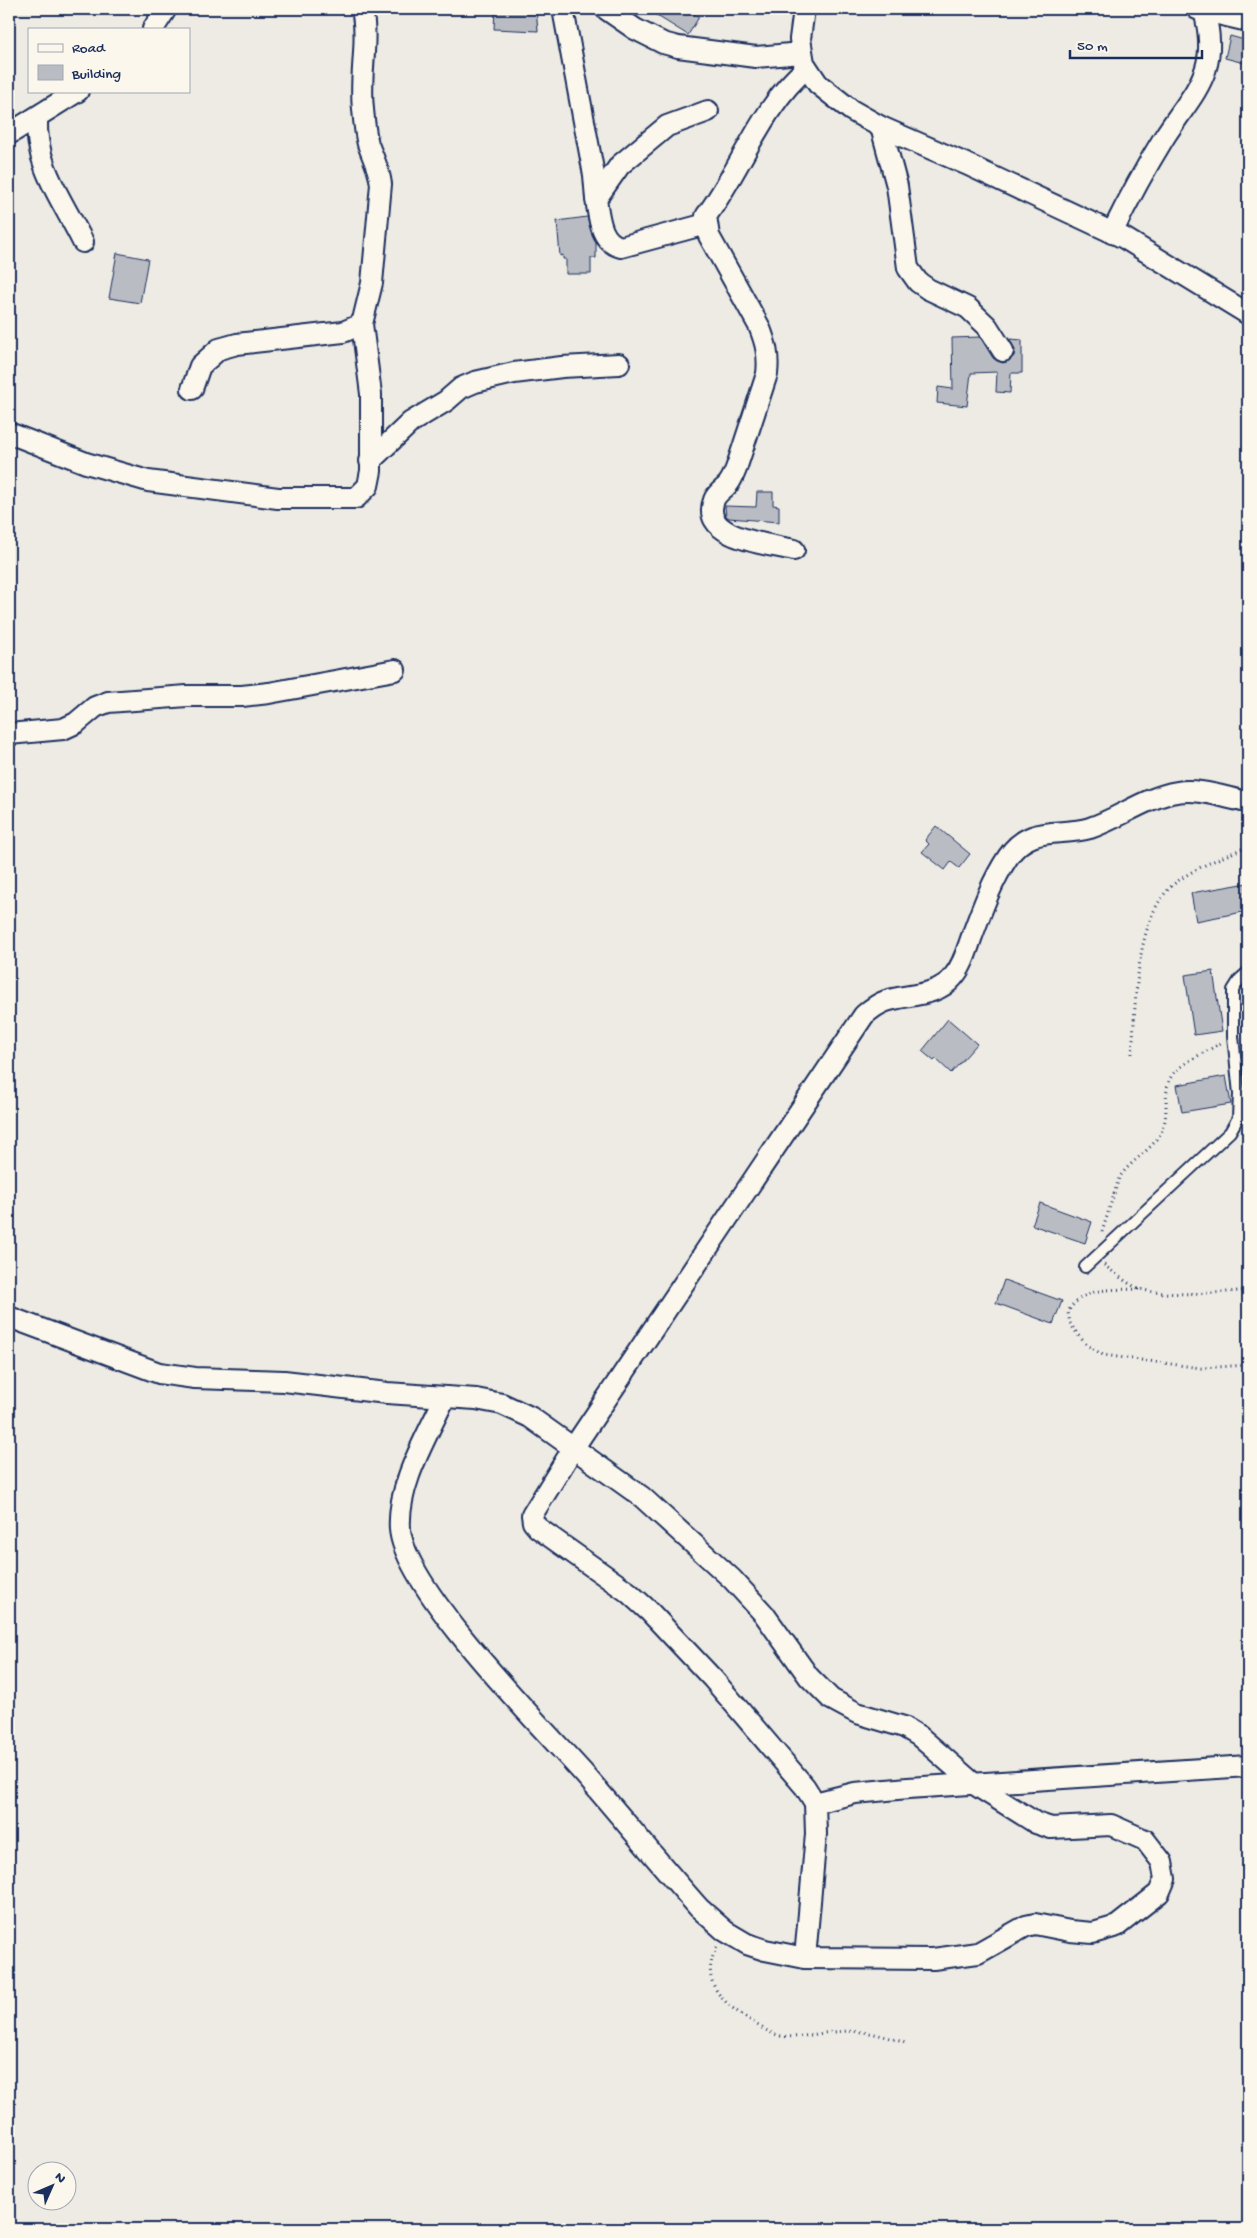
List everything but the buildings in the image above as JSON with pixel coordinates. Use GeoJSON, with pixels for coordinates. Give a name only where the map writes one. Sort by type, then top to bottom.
{"type":"FeatureCollection","features":[{"type":"Feature","properties":{"kind":"street"},"geometry":{"type":"LineString","coordinates":[[154,28],[166,9]]}},
{"type":"Feature","properties":{"kind":"street"},"geometry":{"type":"LineString","coordinates":[[9,434],[86,463],[148,481],[278,498],[356,498],[368,486],[372,394],[362,324],[372,283],[381,184],[379,169],[368,144],[362,109],[362,72],[365,44],[362,9]]}},
{"type":"Feature","properties":{"kind":"street"},"geometry":{"type":"LineString","coordinates":[[563,9],[594,174],[599,220],[607,239],[613,245],[620,247],[706,224]]}},
{"type":"Feature","properties":{"kind":"street"},"geometry":{"type":"LineString","coordinates":[[606,9],[635,29],[678,48],[804,61]]}},
{"type":"Feature","properties":{"kind":"street"},"geometry":{"type":"LineString","coordinates":[[804,9],[800,39],[804,61],[830,94],[881,128],[966,164],[1112,233],[1161,259],[1248,314]]}},
{"type":"Feature","properties":{"kind":"street"},"geometry":{"type":"LineString","coordinates":[[1201,10],[1248,21]]}},
{"type":"Feature","properties":{"kind":"street"},"geometry":{"type":"LineString","coordinates":[[1112,233],[1137,183],[1201,85],[1208,58],[1208,24],[1201,10]]}},
{"type":"Feature","properties":{"kind":"street"},"geometry":{"type":"LineString","coordinates":[[794,550],[734,536],[722,529],[714,520],[712,508],[715,498],[729,483],[736,469],[767,374],[768,358],[766,342],[759,326],[718,256],[706,224],[706,216],[730,179],[748,146],[804,61]]}},
{"type":"Feature","properties":{"kind":"street"},"geometry":{"type":"LineString","coordinates":[[9,134],[76,92]]}},
{"type":"Feature","properties":{"kind":"street"},"geometry":{"type":"LineString","coordinates":[[596,199],[620,165],[667,126],[708,111]]}},
{"type":"Feature","properties":{"kind":"street"},"geometry":{"type":"LineString","coordinates":[[37,118],[38,150],[47,175],[83,242]]}},
{"type":"Feature","properties":{"kind":"street"},"geometry":{"type":"LineString","coordinates":[[881,128],[897,186],[908,268],[918,282],[928,289],[968,308],[987,326],[1003,351]]}},
{"type":"Feature","properties":{"kind":"street"},"geometry":{"type":"LineString","coordinates":[[192,389],[200,366],[219,349],[237,344],[343,332],[362,324]]}},
{"type":"Feature","properties":{"kind":"street"},"geometry":{"type":"LineString","coordinates":[[370,461],[411,422],[446,401],[461,388],[475,382],[514,373],[562,367],[619,364]]}},
{"type":"Feature","properties":{"kind":"street"},"geometry":{"type":"LineString","coordinates":[[9,734],[56,731],[70,727],[95,707],[108,702],[177,696],[242,696],[269,693],[396,670]]}},
{"type":"Feature","properties":{"kind":"street"},"geometry":{"type":"LineString","coordinates":[[805,1958],[816,1834],[815,1803],[804,1786],[713,1679],[655,1617],[628,1592],[553,1540],[533,1522],[532,1516],[574,1447],[864,1015],[878,1004],[924,993],[952,979],[961,965],[986,898],[1008,856],[1026,839],[1046,832],[1088,828],[1117,818],[1145,802],[1172,793],[1200,792],[1248,802]]}},
{"type":"Feature","properties":{"kind":"street"},"geometry":{"type":"LineString","coordinates":[[9,1316],[159,1373],[195,1378],[284,1381],[387,1393],[445,1397],[502,1404],[530,1417],[642,1497],[732,1580],[764,1614],[809,1677],[831,1699],[857,1713],[904,1727],[919,1736],[974,1784],[1036,1823],[1051,1828],[1111,1825],[1145,1840],[1162,1862],[1165,1879],[1159,1893],[1117,1926],[1094,1933],[1070,1932],[1035,1924],[1026,1926],[978,1953],[965,1956],[883,1960],[805,1958],[746,1944],[725,1931],[698,1908],[526,1710],[446,1616],[413,1566],[400,1531],[403,1495],[411,1472],[445,1397]]}},
{"type":"Feature","properties":{"kind":"street"},"geometry":{"type":"LineString","coordinates":[[815,1803],[855,1793],[1248,1766]]}},
{"type":"Feature","properties":{"kind":"lane"},"geometry":{"type":"LineString","coordinates":[[1085,1268],[1230,1132],[1238,1118],[1239,1094],[1233,1036],[1233,990],[1240,979],[1248,972]]}},
{"type":"Feature","properties":{"kind":"path"},"geometry":{"type":"LineString","coordinates":[[1132,1054],[1139,976],[1147,927],[1158,904],[1174,885],[1208,864],[1248,846]]}},
{"type":"Feature","properties":{"kind":"path"},"geometry":{"type":"LineString","coordinates":[[1139,1288],[1095,1258],[1119,1178],[1124,1170],[1161,1134],[1167,1109],[1170,1079],[1176,1071],[1233,1036]]}},
{"type":"Feature","properties":{"kind":"path"},"geometry":{"type":"LineString","coordinates":[[1248,1290],[1210,1293],[1164,1292],[1139,1288],[1101,1291],[1078,1298],[1068,1312],[1070,1322],[1087,1345],[1103,1355],[1201,1368],[1248,1365]]}},
{"type":"Feature","properties":{"kind":"path"},"geometry":{"type":"LineString","coordinates":[[725,1931],[714,1952],[711,1972],[712,1985],[721,2000],[757,2025],[781,2036],[857,2031],[879,2034],[908,2044]]}}]}
